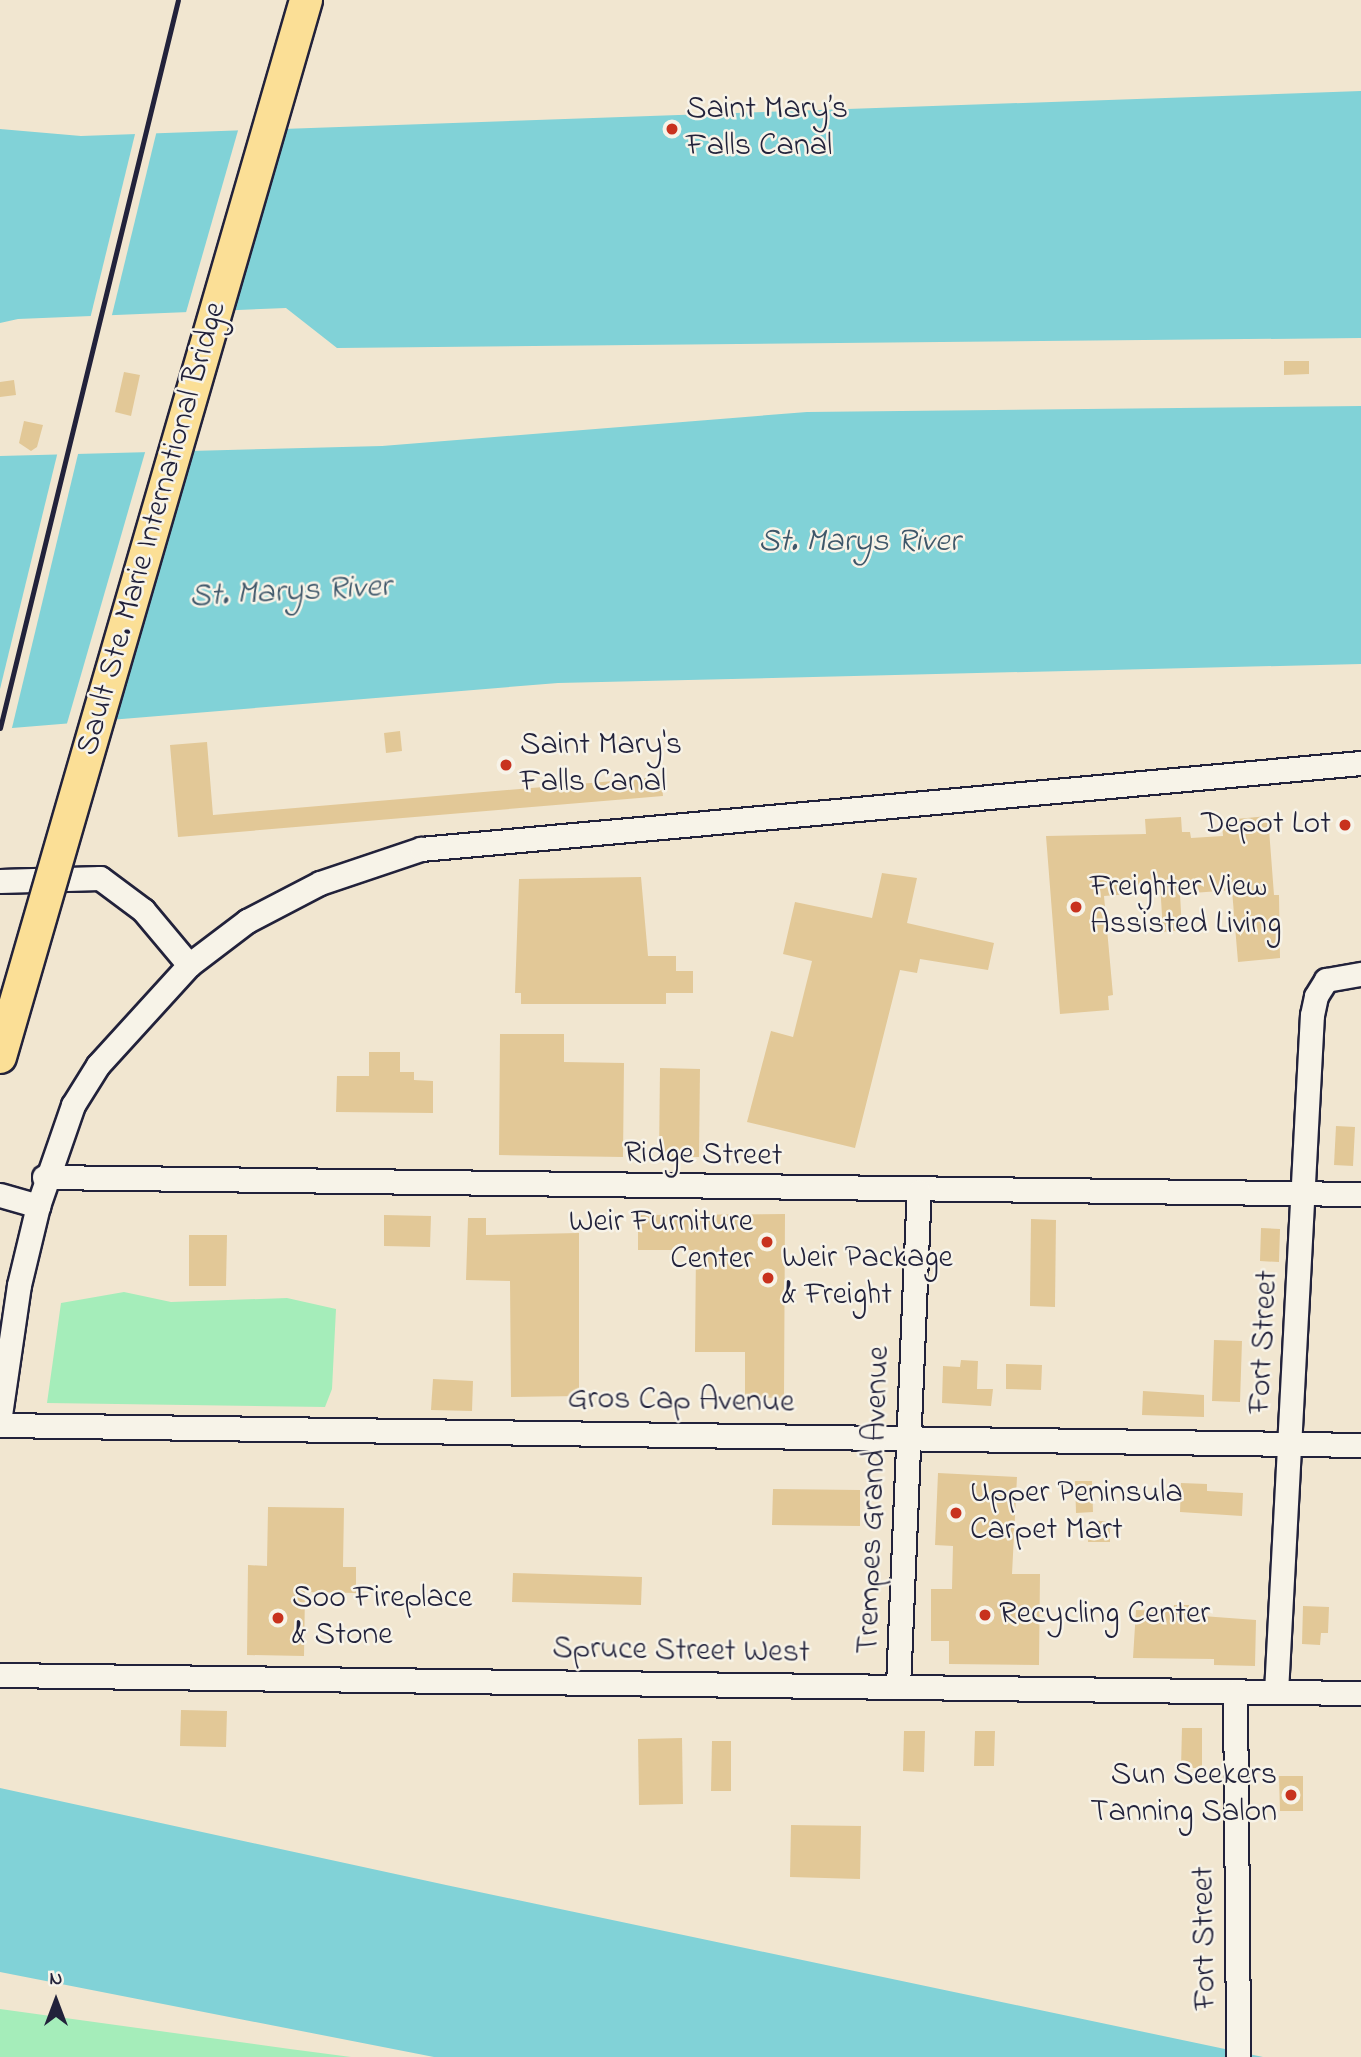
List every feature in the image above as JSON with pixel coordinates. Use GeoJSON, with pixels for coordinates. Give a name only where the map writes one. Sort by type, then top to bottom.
{"type":"FeatureCollection","features":[{"type":"Feature","properties":{"kind":"highway","name":"Sault Ste. Marie International Bridge"},"geometry":{"type":"LineString","coordinates":[[0,1057],[306,0]]}},
{"type":"Feature","properties":{"kind":"street"},"geometry":{"type":"LineString","coordinates":[[0,1415],[19,1285],[44,1177],[73,1105],[97,1065],[189,965],[247,921],[320,883],[421,849],[1361,763]]}},
{"type":"Feature","properties":{"kind":"street"},"geometry":{"type":"LineString","coordinates":[[0,881],[100,878],[143,910],[189,965]]}},
{"type":"Feature","properties":{"kind":"street","name":"Fort Street"},"geometry":{"type":"LineString","coordinates":[[1276,1692],[1316,996],[1326,980],[1361,974]]}},
{"type":"Feature","properties":{"kind":"street","name":"Ridge Street"},"geometry":{"type":"LineString","coordinates":[[44,1177],[919,1191],[1361,1194]]}},
{"type":"Feature","properties":{"kind":"street","name":"Trempes Grand Avenue"},"geometry":{"type":"LineString","coordinates":[[898,1686],[919,1191]]}},
{"type":"Feature","properties":{"kind":"street"},"geometry":{"type":"LineString","coordinates":[[0,1195],[38,1206]]}},
{"type":"Feature","properties":{"kind":"street","name":"Gros Cap Avenue"},"geometry":{"type":"LineString","coordinates":[[0,1425],[909,1436],[1361,1445]]}},
{"type":"Feature","properties":{"kind":"street","name":"Spruce Street West"},"geometry":{"type":"LineString","coordinates":[[0,1675],[1361,1693]]}},
{"type":"Feature","properties":{"kind":"street","name":"Fort Street"},"geometry":{"type":"LineString","coordinates":[[1235,1692],[1238,2057]]}},
{"type":"Feature","properties":{"kind":"green space"},"geometry":{"type":"Polygon","coordinates":[[[124,1292],[171,1302],[287,1298],[336,1309],[332,1389],[325,1407],[47,1403],[61,1303],[124,1292]]]}},
{"type":"Feature","properties":{"kind":"green space"},"geometry":{"type":"Polygon","coordinates":[[[0,2009],[290,2049],[351,2057],[0,2057],[0,2009]]]}},
{"type":"Feature","properties":{"kind":"water"},"geometry":{"type":"Polygon","coordinates":[[[1361,91],[1361,338],[337,348],[286,308],[18,319],[0,323],[0,129],[81,136],[1361,91]]]}},
{"type":"Feature","properties":{"kind":"water","name":"St. Marys River"},"geometry":{"type":"Polygon","coordinates":[[[1361,406],[1361,664],[558,683],[0,729],[0,456],[382,446],[807,412],[1361,406]]]}},
{"type":"Feature","properties":{"kind":"water"},"geometry":{"type":"Polygon","coordinates":[[[0,1788],[1263,2057],[434,2057],[0,1972],[0,1788]]]}},
{"type":"Feature","properties":{"kind":"pier"},"geometry":{"type":"Polygon","coordinates":[[[276,126],[222,314],[185,316],[239,127],[276,126]]]}},
{"type":"Feature","properties":{"kind":"pier"},"geometry":{"type":"Polygon","coordinates":[[[136,130],[157,130],[111,319],[90,319],[136,130]]]}},
{"type":"Feature","properties":{"kind":"pier"},"geometry":{"type":"Polygon","coordinates":[[[184,448],[107,724],[66,727],[146,449],[184,448]]]}},
{"type":"Feature","properties":{"kind":"pier"},"geometry":{"type":"Polygon","coordinates":[[[79,450],[11,732],[0,733],[0,689],[58,451],[79,450]]]}},
{"type":"Feature","properties":{"kind":"building"},"geometry":{"type":"Polygon","coordinates":[[[1284,361],[1309,361],[1309,374],[1284,375],[1284,361]]]}},
{"type":"Feature","properties":{"kind":"building"},"geometry":{"type":"Polygon","coordinates":[[[124,372],[140,375],[131,416],[115,412],[124,372]]]}},
{"type":"Feature","properties":{"kind":"building"},"geometry":{"type":"Polygon","coordinates":[[[14,380],[16,395],[0,397],[0,382],[14,380]]]}},
{"type":"Feature","properties":{"kind":"building"},"geometry":{"type":"Polygon","coordinates":[[[24,421],[43,425],[37,447],[31,451],[19,443],[24,421]]]}},
{"type":"Feature","properties":{"kind":"building"},"geometry":{"type":"Polygon","coordinates":[[[400,731],[402,751],[386,753],[384,733],[400,731]]]}},
{"type":"Feature","properties":{"kind":"building"},"geometry":{"type":"Polygon","coordinates":[[[207,742],[213,815],[661,777],[663,796],[178,837],[170,745],[207,742]]]}},
{"type":"Feature","properties":{"kind":"building","name":"Freighter View Assisted Living"},"geometry":{"type":"Polygon","coordinates":[[[1268,816],[1274,895],[1279,895],[1280,958],[1238,962],[1232,890],[1180,894],[1182,930],[1163,932],[1160,883],[1128,886],[1129,894],[1104,896],[1113,995],[1108,996],[1109,1010],[1060,1014],[1046,836],[1146,834],[1145,819],[1181,817],[1182,832],[1190,832],[1191,838],[1223,836],[1222,825],[1237,824],[1236,819],[1268,816]]]}},
{"type":"Feature","properties":{"kind":"building"},"geometry":{"type":"Polygon","coordinates":[[[882,873],[917,878],[907,923],[994,943],[988,970],[920,959],[917,973],[900,970],[855,1148],[747,1122],[771,1031],[793,1037],[812,961],[783,954],[795,902],[872,918],[882,873]]]}},
{"type":"Feature","properties":{"kind":"building"},"geometry":{"type":"Polygon","coordinates":[[[641,877],[648,956],[676,956],[676,971],[693,971],[693,993],[666,993],[666,1004],[521,1004],[521,993],[515,993],[519,879],[641,877]]]}},
{"type":"Feature","properties":{"kind":"building"},"geometry":{"type":"Polygon","coordinates":[[[500,1034],[564,1034],[564,1062],[624,1063],[623,1157],[499,1155],[500,1034]]]}},
{"type":"Feature","properties":{"kind":"building"},"geometry":{"type":"Polygon","coordinates":[[[369,1052],[400,1052],[400,1072],[414,1072],[414,1080],[433,1081],[433,1113],[336,1112],[337,1076],[369,1076],[369,1052]]]}},
{"type":"Feature","properties":{"kind":"building"},"geometry":{"type":"Polygon","coordinates":[[[660,1068],[700,1069],[699,1157],[659,1157],[660,1068]]]}},
{"type":"Feature","properties":{"kind":"building"},"geometry":{"type":"Polygon","coordinates":[[[1336,1126],[1355,1127],[1353,1166],[1334,1165],[1336,1126]]]}},
{"type":"Feature","properties":{"kind":"building"},"geometry":{"type":"Polygon","coordinates":[[[785,1214],[784,1398],[745,1397],[745,1352],[695,1352],[696,1250],[638,1250],[638,1215],[785,1214]]]}},
{"type":"Feature","properties":{"kind":"building"},"geometry":{"type":"Polygon","coordinates":[[[384,1215],[431,1216],[430,1247],[384,1246],[384,1215]]]}},
{"type":"Feature","properties":{"kind":"building"},"geometry":{"type":"Polygon","coordinates":[[[468,1218],[486,1218],[486,1235],[579,1233],[579,1396],[511,1397],[510,1281],[466,1280],[468,1218]]]}},
{"type":"Feature","properties":{"kind":"building"},"geometry":{"type":"Polygon","coordinates":[[[1031,1219],[1056,1220],[1055,1307],[1030,1306],[1031,1219]]]}},
{"type":"Feature","properties":{"kind":"building"},"geometry":{"type":"Polygon","coordinates":[[[1261,1228],[1280,1229],[1279,1262],[1260,1261],[1261,1228]]]}},
{"type":"Feature","properties":{"kind":"building"},"geometry":{"type":"Polygon","coordinates":[[[189,1235],[227,1235],[226,1286],[189,1286],[189,1235]]]}},
{"type":"Feature","properties":{"kind":"building"},"geometry":{"type":"Polygon","coordinates":[[[1214,1340],[1242,1341],[1240,1402],[1212,1401],[1214,1340]]]}},
{"type":"Feature","properties":{"kind":"building"},"geometry":{"type":"Polygon","coordinates":[[[961,1360],[978,1361],[977,1389],[993,1389],[991,1406],[942,1403],[943,1366],[960,1367],[961,1360]]]}},
{"type":"Feature","properties":{"kind":"building"},"geometry":{"type":"Polygon","coordinates":[[[1006,1364],[1042,1365],[1041,1390],[1006,1389],[1006,1364]]]}},
{"type":"Feature","properties":{"kind":"building"},"geometry":{"type":"Polygon","coordinates":[[[433,1379],[473,1381],[472,1411],[431,1410],[433,1379]]]}},
{"type":"Feature","properties":{"kind":"building"},"geometry":{"type":"Polygon","coordinates":[[[1143,1391],[1204,1395],[1204,1417],[1142,1415],[1143,1391]]]}},
{"type":"Feature","properties":{"kind":"building"},"geometry":{"type":"Polygon","coordinates":[[[938,1473],[1017,1477],[1012,1574],[1040,1574],[1039,1665],[949,1664],[949,1641],[931,1641],[931,1589],[952,1589],[953,1546],[935,1545],[938,1473]]]}},
{"type":"Feature","properties":{"kind":"building"},"geometry":{"type":"Polygon","coordinates":[[[1075,1481],[1092,1481],[1093,1512],[1076,1513],[1075,1481]]]}},
{"type":"Feature","properties":{"kind":"building"},"geometry":{"type":"Polygon","coordinates":[[[1181,1483],[1207,1484],[1207,1491],[1243,1493],[1242,1516],[1180,1512],[1181,1483]]]}},
{"type":"Feature","properties":{"kind":"building"},"geometry":{"type":"Polygon","coordinates":[[[773,1489],[860,1490],[860,1526],[772,1525],[773,1489]]]}},
{"type":"Feature","properties":{"kind":"building"},"geometry":{"type":"Polygon","coordinates":[[[268,1507],[344,1508],[343,1567],[356,1567],[356,1593],[305,1592],[304,1656],[247,1655],[248,1565],[267,1566],[268,1507]]]}},
{"type":"Feature","properties":{"kind":"building"},"geometry":{"type":"Polygon","coordinates":[[[1089,1521],[1110,1521],[1110,1542],[1088,1542],[1089,1521]]]}},
{"type":"Feature","properties":{"kind":"building"},"geometry":{"type":"Polygon","coordinates":[[[513,1573],[642,1577],[641,1605],[512,1602],[513,1573]]]}},
{"type":"Feature","properties":{"kind":"building"},"geometry":{"type":"Polygon","coordinates":[[[1174,1605],[1189,1605],[1189,1615],[1256,1620],[1255,1666],[1214,1665],[1214,1659],[1133,1658],[1136,1610],[1174,1611],[1174,1605]]]}},
{"type":"Feature","properties":{"kind":"building"},"geometry":{"type":"Polygon","coordinates":[[[1303,1606],[1329,1607],[1328,1633],[1321,1633],[1320,1645],[1302,1644],[1303,1606]]]}},
{"type":"Feature","properties":{"kind":"building"},"geometry":{"type":"Polygon","coordinates":[[[181,1710],[227,1711],[226,1747],[180,1746],[181,1710]]]}},
{"type":"Feature","properties":{"kind":"building"},"geometry":{"type":"Polygon","coordinates":[[[1182,1728],[1202,1728],[1202,1768],[1181,1768],[1182,1728]]]}},
{"type":"Feature","properties":{"kind":"building"},"geometry":{"type":"Polygon","coordinates":[[[904,1731],[925,1731],[924,1772],[903,1771],[904,1731]]]}},
{"type":"Feature","properties":{"kind":"building"},"geometry":{"type":"Polygon","coordinates":[[[975,1731],[995,1731],[994,1766],[974,1766],[975,1731]]]}},
{"type":"Feature","properties":{"kind":"building"},"geometry":{"type":"Polygon","coordinates":[[[682,1738],[683,1804],[639,1805],[638,1739],[682,1738]]]}},
{"type":"Feature","properties":{"kind":"building"},"geometry":{"type":"Polygon","coordinates":[[[712,1741],[731,1741],[731,1791],[711,1791],[712,1741]]]}},
{"type":"Feature","properties":{"kind":"building"},"geometry":{"type":"Polygon","coordinates":[[[1279,1776],[1303,1776],[1303,1811],[1280,1811],[1279,1776]]]}},
{"type":"Feature","properties":{"kind":"building"},"geometry":{"type":"Polygon","coordinates":[[[791,1825],[861,1826],[860,1879],[790,1877],[791,1825]]]}},
{"type":"Feature","properties":{"kind":"railway"},"geometry":{"type":"LineString","coordinates":[[0,728],[178,0]]}},
{"type":"Feature","properties":{"kind":"place","name":"Saint Mary’s Falls Canal"},"geometry":{"type":"Point","coordinates":[672,129]}},
{"type":"Feature","properties":{"kind":"place","name":"Saint Mary's Falls Canal"},"geometry":{"type":"Point","coordinates":[506,765]}},
{"type":"Feature","properties":{"kind":"place","name":"Depot Lot"},"geometry":{"type":"Point","coordinates":[1345,825]}},
{"type":"Feature","properties":{"kind":"place","name":"Freighter View Assisted Living"},"geometry":{"type":"Point","coordinates":[1076,907]}},
{"type":"Feature","properties":{"kind":"place","name":"Weir Furniture Center"},"geometry":{"type":"Point","coordinates":[767,1242]}},
{"type":"Feature","properties":{"kind":"place","name":"Weir Package & Freight"},"geometry":{"type":"Point","coordinates":[768,1278]}},
{"type":"Feature","properties":{"kind":"place","name":"Upper Peninsula Carpet Mart"},"geometry":{"type":"Point","coordinates":[956,1513]}},
{"type":"Feature","properties":{"kind":"place","name":"Recycling Center"},"geometry":{"type":"Point","coordinates":[985,1615]}},
{"type":"Feature","properties":{"kind":"place","name":"Soo Fireplace & Stone"},"geometry":{"type":"Point","coordinates":[278,1618]}},
{"type":"Feature","properties":{"kind":"place","name":"Sun Seekers Tanning Salon"},"geometry":{"type":"Point","coordinates":[1291,1795]}}]}
